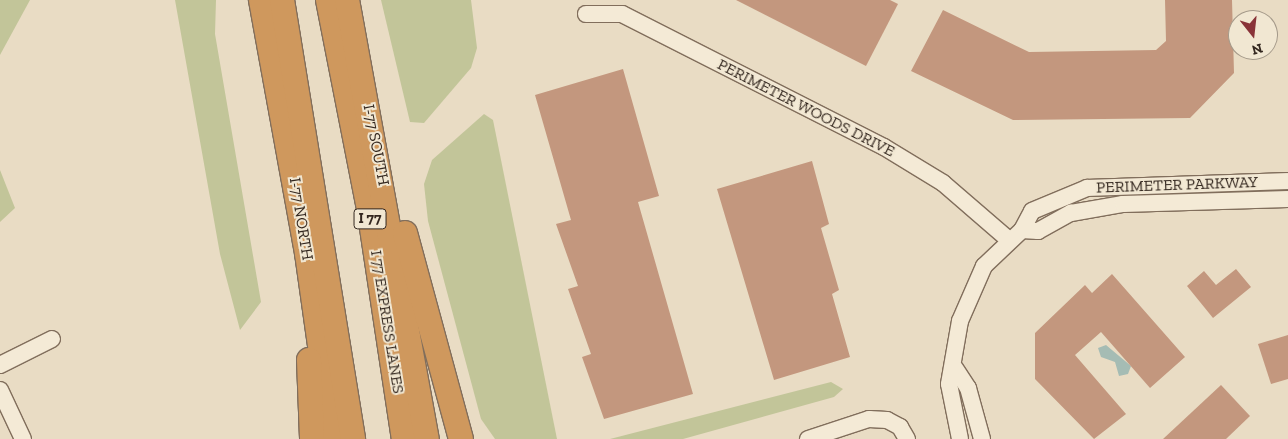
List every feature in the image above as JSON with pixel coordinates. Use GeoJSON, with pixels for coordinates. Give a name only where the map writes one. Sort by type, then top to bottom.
{"type":"FeatureCollection","features":[{"type":"Feature","properties":{"kind":"highway","name":"I-77 NORTH"},"geometry":{"type":"LineString","coordinates":[[261,0],[306,253],[333,439]]}},
{"type":"Feature","properties":{"kind":"highway"},"geometry":{"type":"LineString","coordinates":[[282,0],[353,439]]}},
{"type":"Feature","properties":{"kind":"highway","name":"I 77 EXPRESS LANES"},"geometry":{"type":"LineString","coordinates":[[328,0],[371,225],[404,439]]}},
{"type":"Feature","properties":{"kind":"highway","name":"I-77 SOUTH"},"geometry":{"type":"LineString","coordinates":[[347,0],[373,126],[427,439]]}},
{"type":"Feature","properties":{"kind":"highway"},"geometry":{"type":"LineString","coordinates":[[373,126],[429,309],[461,439]]}},
{"type":"Feature","properties":{"kind":"highway"},"geometry":{"type":"LineString","coordinates":[[306,253],[312,439]]}},
{"type":"Feature","properties":{"kind":"street","name":"PERIMETER WOODS DRIVE"},"geometry":{"type":"LineString","coordinates":[[586,14],[622,14],[884,147],[944,183],[1008,240]]}},
{"type":"Feature","properties":{"kind":"street","name":"PERIMETER PARKWAY"},"geometry":{"type":"LineString","coordinates":[[960,439],[949,384],[954,368],[960,321],[969,293],[984,266],[1008,240],[1022,230],[1032,211],[1087,188],[1288,181]]}},
{"type":"Feature","properties":{"kind":"street","name":"PERIMETER PARKWAY"},"geometry":{"type":"LineString","coordinates":[[1022,230],[1038,231],[1071,213],[1122,204],[1288,199]]}},
{"type":"Feature","properties":{"kind":"street"},"geometry":{"type":"LineString","coordinates":[[0,365],[52,339]]}},
{"type":"Feature","properties":{"kind":"street"},"geometry":{"type":"LineString","coordinates":[[954,368],[968,388],[982,439]]}},
{"type":"Feature","properties":{"kind":"street"},"geometry":{"type":"LineString","coordinates":[[0,390],[23,439]]}},
{"type":"Feature","properties":{"kind":"street"},"geometry":{"type":"LineString","coordinates":[[808,439],[869,420],[887,420],[900,427],[907,439]]}},
{"type":"Feature","properties":{"kind":"green space"},"geometry":{"type":"Polygon","coordinates":[[[0,0],[30,0],[0,55],[0,0]]]}},
{"type":"Feature","properties":{"kind":"green space"},"geometry":{"type":"Polygon","coordinates":[[[175,0],[216,0],[215,34],[261,302],[240,330],[220,254],[175,0]]]}},
{"type":"Feature","properties":{"kind":"green space"},"geometry":{"type":"Polygon","coordinates":[[[381,0],[471,0],[477,48],[471,68],[424,123],[410,122],[381,0]]]}},
{"type":"Feature","properties":{"kind":"green space"},"geometry":{"type":"Polygon","coordinates":[[[484,114],[493,120],[557,439],[495,439],[481,419],[428,221],[424,184],[432,160],[484,114]]]}},
{"type":"Feature","properties":{"kind":"green space"},"geometry":{"type":"Polygon","coordinates":[[[0,170],[15,208],[0,222],[0,170]]]}},
{"type":"Feature","properties":{"kind":"green space"},"geometry":{"type":"Polygon","coordinates":[[[831,382],[843,389],[834,397],[683,439],[610,439],[831,382]]]}},
{"type":"Feature","properties":{"kind":"water"},"geometry":{"type":"Polygon","coordinates":[[[1106,345],[1131,366],[1128,374],[1119,376],[1115,362],[1101,357],[1098,348],[1106,345]]]}},
{"type":"Feature","properties":{"kind":"building"},"geometry":{"type":"Polygon","coordinates":[[[736,0],[890,0],[898,4],[866,66],[736,0]]]}},
{"type":"Feature","properties":{"kind":"building"},"geometry":{"type":"Polygon","coordinates":[[[1165,0],[1232,0],[1232,10],[1228,10],[1228,60],[1234,60],[1234,73],[1190,118],[1013,120],[911,71],[943,10],[1029,52],[1156,50],[1166,41],[1165,0]]]}},
{"type":"Feature","properties":{"kind":"building"},"geometry":{"type":"Polygon","coordinates":[[[623,69],[659,196],[638,202],[693,394],[604,419],[582,357],[591,354],[568,289],[578,286],[556,224],[571,220],[535,95],[623,69]]]}},
{"type":"Feature","properties":{"kind":"building"},"geometry":{"type":"Polygon","coordinates":[[[812,161],[829,224],[821,228],[839,290],[832,294],[850,357],[774,380],[717,189],[812,161]]]}},
{"type":"Feature","properties":{"kind":"building"},"geometry":{"type":"Polygon","coordinates":[[[1236,269],[1251,287],[1213,318],[1187,286],[1204,271],[1216,285],[1236,269]]]}},
{"type":"Feature","properties":{"kind":"building"},"geometry":{"type":"Polygon","coordinates":[[[1112,274],[1185,357],[1150,388],[1101,332],[1075,355],[1126,414],[1094,439],[1035,379],[1035,333],[1085,285],[1092,293],[1112,274]]]}},
{"type":"Feature","properties":{"kind":"building"},"geometry":{"type":"Polygon","coordinates":[[[1288,335],[1288,379],[1271,384],[1258,344],[1288,335]]]}},
{"type":"Feature","properties":{"kind":"building"},"geometry":{"type":"Polygon","coordinates":[[[1221,385],[1250,416],[1226,439],[1163,439],[1221,385]]]}}]}
